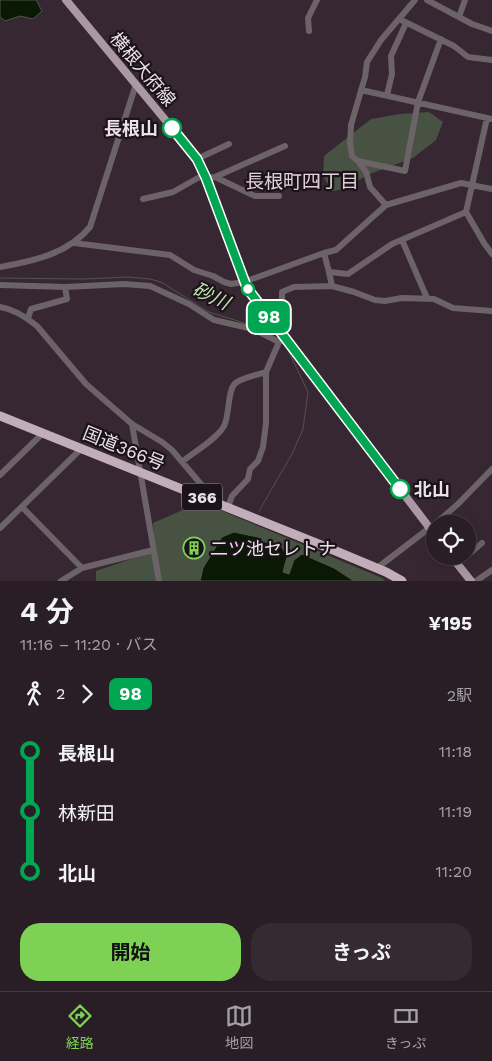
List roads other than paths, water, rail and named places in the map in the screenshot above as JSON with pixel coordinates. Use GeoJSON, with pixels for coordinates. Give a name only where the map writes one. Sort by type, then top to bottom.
{"type":"FeatureCollection","features":[{"type":"Feature","properties":{"kind":"highway","name":"国道366号"},"geometry":{"type":"LineString","coordinates":[[0,416],[377,568],[398,580]]}},
{"type":"Feature","properties":{"kind":"main road","name":"横根大府線"},"geometry":{"type":"LineString","coordinates":[[66,0],[197,159],[244,282],[280,339],[426,516]]}},
{"type":"Feature","properties":{"kind":"main road"},"geometry":{"type":"LineString","coordinates":[[459,565],[471,581]]}},
{"type":"Feature","properties":{"kind":"street"},"geometry":{"type":"LineString","coordinates":[[309,31],[308,18],[318,0]]}},
{"type":"Feature","properties":{"kind":"street"},"geometry":{"type":"LineString","coordinates":[[386,205],[370,187],[366,172],[352,156],[350,144],[351,124],[362,90],[367,62],[381,40],[415,0]]}},
{"type":"Feature","properties":{"kind":"street"},"geometry":{"type":"LineString","coordinates":[[427,0],[472,24],[492,31]]}},
{"type":"Feature","properties":{"kind":"street"},"geometry":{"type":"LineString","coordinates":[[459,17],[465,0]]}},
{"type":"Feature","properties":{"kind":"street"},"geometry":{"type":"LineString","coordinates":[[399,19],[454,46],[468,57],[492,60]]}},
{"type":"Feature","properties":{"kind":"street"},"geometry":{"type":"LineString","coordinates":[[387,95],[392,74],[391,56],[406,23]]}},
{"type":"Feature","properties":{"kind":"street"},"geometry":{"type":"LineString","coordinates":[[358,161],[405,171],[418,102],[441,39]]}},
{"type":"Feature","properties":{"kind":"street"},"geometry":{"type":"LineString","coordinates":[[0,267],[36,260],[74,243],[84,234],[92,222],[136,84]]}},
{"type":"Feature","properties":{"kind":"street"},"geometry":{"type":"LineString","coordinates":[[362,90],[490,118],[466,212],[492,254]]}},
{"type":"Feature","properties":{"kind":"street"},"geometry":{"type":"LineString","coordinates":[[197,159],[229,144]]}},
{"type":"Feature","properties":{"kind":"street"},"geometry":{"type":"LineString","coordinates":[[215,177],[284,146]]}},
{"type":"Feature","properties":{"kind":"street"},"geometry":{"type":"LineString","coordinates":[[144,199],[173,192],[205,176],[215,177],[254,196],[279,196]]}},
{"type":"Feature","properties":{"kind":"street"},"geometry":{"type":"LineString","coordinates":[[74,243],[170,255],[194,270],[231,284],[244,282],[336,250],[386,205],[461,184],[492,189]]}},
{"type":"Feature","properties":{"kind":"street"},"geometry":{"type":"LineString","coordinates":[[329,272],[348,274],[392,244],[466,212]]}},
{"type":"Feature","properties":{"kind":"street"},"geometry":{"type":"LineString","coordinates":[[402,240],[427,298]]}},
{"type":"Feature","properties":{"kind":"street"},"geometry":{"type":"LineString","coordinates":[[324,253],[332,286]]}},
{"type":"Feature","properties":{"kind":"street"},"geometry":{"type":"LineString","coordinates":[[0,285],[65,287],[124,284],[150,286],[190,304],[214,320],[253,329],[280,339]]}},
{"type":"Feature","properties":{"kind":"street"},"geometry":{"type":"LineString","coordinates":[[226,507],[230,504],[232,496],[248,479],[250,469],[258,461],[263,447],[266,423],[266,372],[280,339],[282,292],[294,287],[332,286],[375,300],[427,298],[434,299],[452,308],[492,311]]}},
{"type":"Feature","properties":{"kind":"street"},"geometry":{"type":"LineString","coordinates":[[28,318],[31,310],[67,300],[65,287]]}},
{"type":"Feature","properties":{"kind":"street"},"geometry":{"type":"LineString","coordinates":[[0,307],[28,318],[43,332],[86,384],[132,424],[162,442],[183,461],[193,476],[211,496],[212,501]]}},
{"type":"Feature","properties":{"kind":"street"},"geometry":{"type":"LineString","coordinates":[[183,461],[223,429],[230,405],[231,390],[236,382],[266,372]]}},
{"type":"Feature","properties":{"kind":"street"},"geometry":{"type":"LineString","coordinates":[[132,424],[159,581]]}},
{"type":"Feature","properties":{"kind":"street"},"geometry":{"type":"LineString","coordinates":[[0,474],[43,433]]}},
{"type":"Feature","properties":{"kind":"street"},"geometry":{"type":"LineString","coordinates":[[0,528],[81,448]]}},
{"type":"Feature","properties":{"kind":"street"},"geometry":{"type":"LineString","coordinates":[[445,515],[491,471]]}},
{"type":"Feature","properties":{"kind":"street"},"geometry":{"type":"LineString","coordinates":[[22,507],[82,568]]}},
{"type":"Feature","properties":{"kind":"street"},"geometry":{"type":"LineString","coordinates":[[377,568],[426,530]]}},
{"type":"Feature","properties":{"kind":"street"},"geometry":{"type":"LineString","coordinates":[[476,548],[482,543]]}},
{"type":"Feature","properties":{"kind":"street"},"geometry":{"type":"LineString","coordinates":[[61,581],[82,568],[153,550]]}},
{"type":"Feature","properties":{"kind":"street"},"geometry":{"type":"LineString","coordinates":[[476,581],[492,570]]}},
{"type":"Feature","properties":{"kind":"waterway","name":"砂川"},"geometry":{"type":"LineString","coordinates":[[0,278],[83,279],[128,277],[150,279],[161,282],[209,312],[260,328],[273,336]]}},
{"type":"Feature","properties":{"kind":"waterway","name":"砂川"},"geometry":{"type":"LineString","coordinates":[[259,511],[292,454],[303,429],[308,392],[286,346],[282,343]]}},
{"type":"Feature","properties":{"kind":"place","name":"長根山"},"geometry":{"type":"Point","coordinates":[172,128]}},
{"type":"Feature","properties":{"kind":"place","name":"北山"},"geometry":{"type":"Point","coordinates":[400,489]}},
{"type":"Feature","properties":{"kind":"place","name":"二ツ池セレトナ"},"geometry":{"type":"Point","coordinates":[194,548]}},
{"type":"Feature","properties":{"kind":"district","name":"長根町四丁目"},"geometry":{"type":"Point","coordinates":[302,181]}}]}
